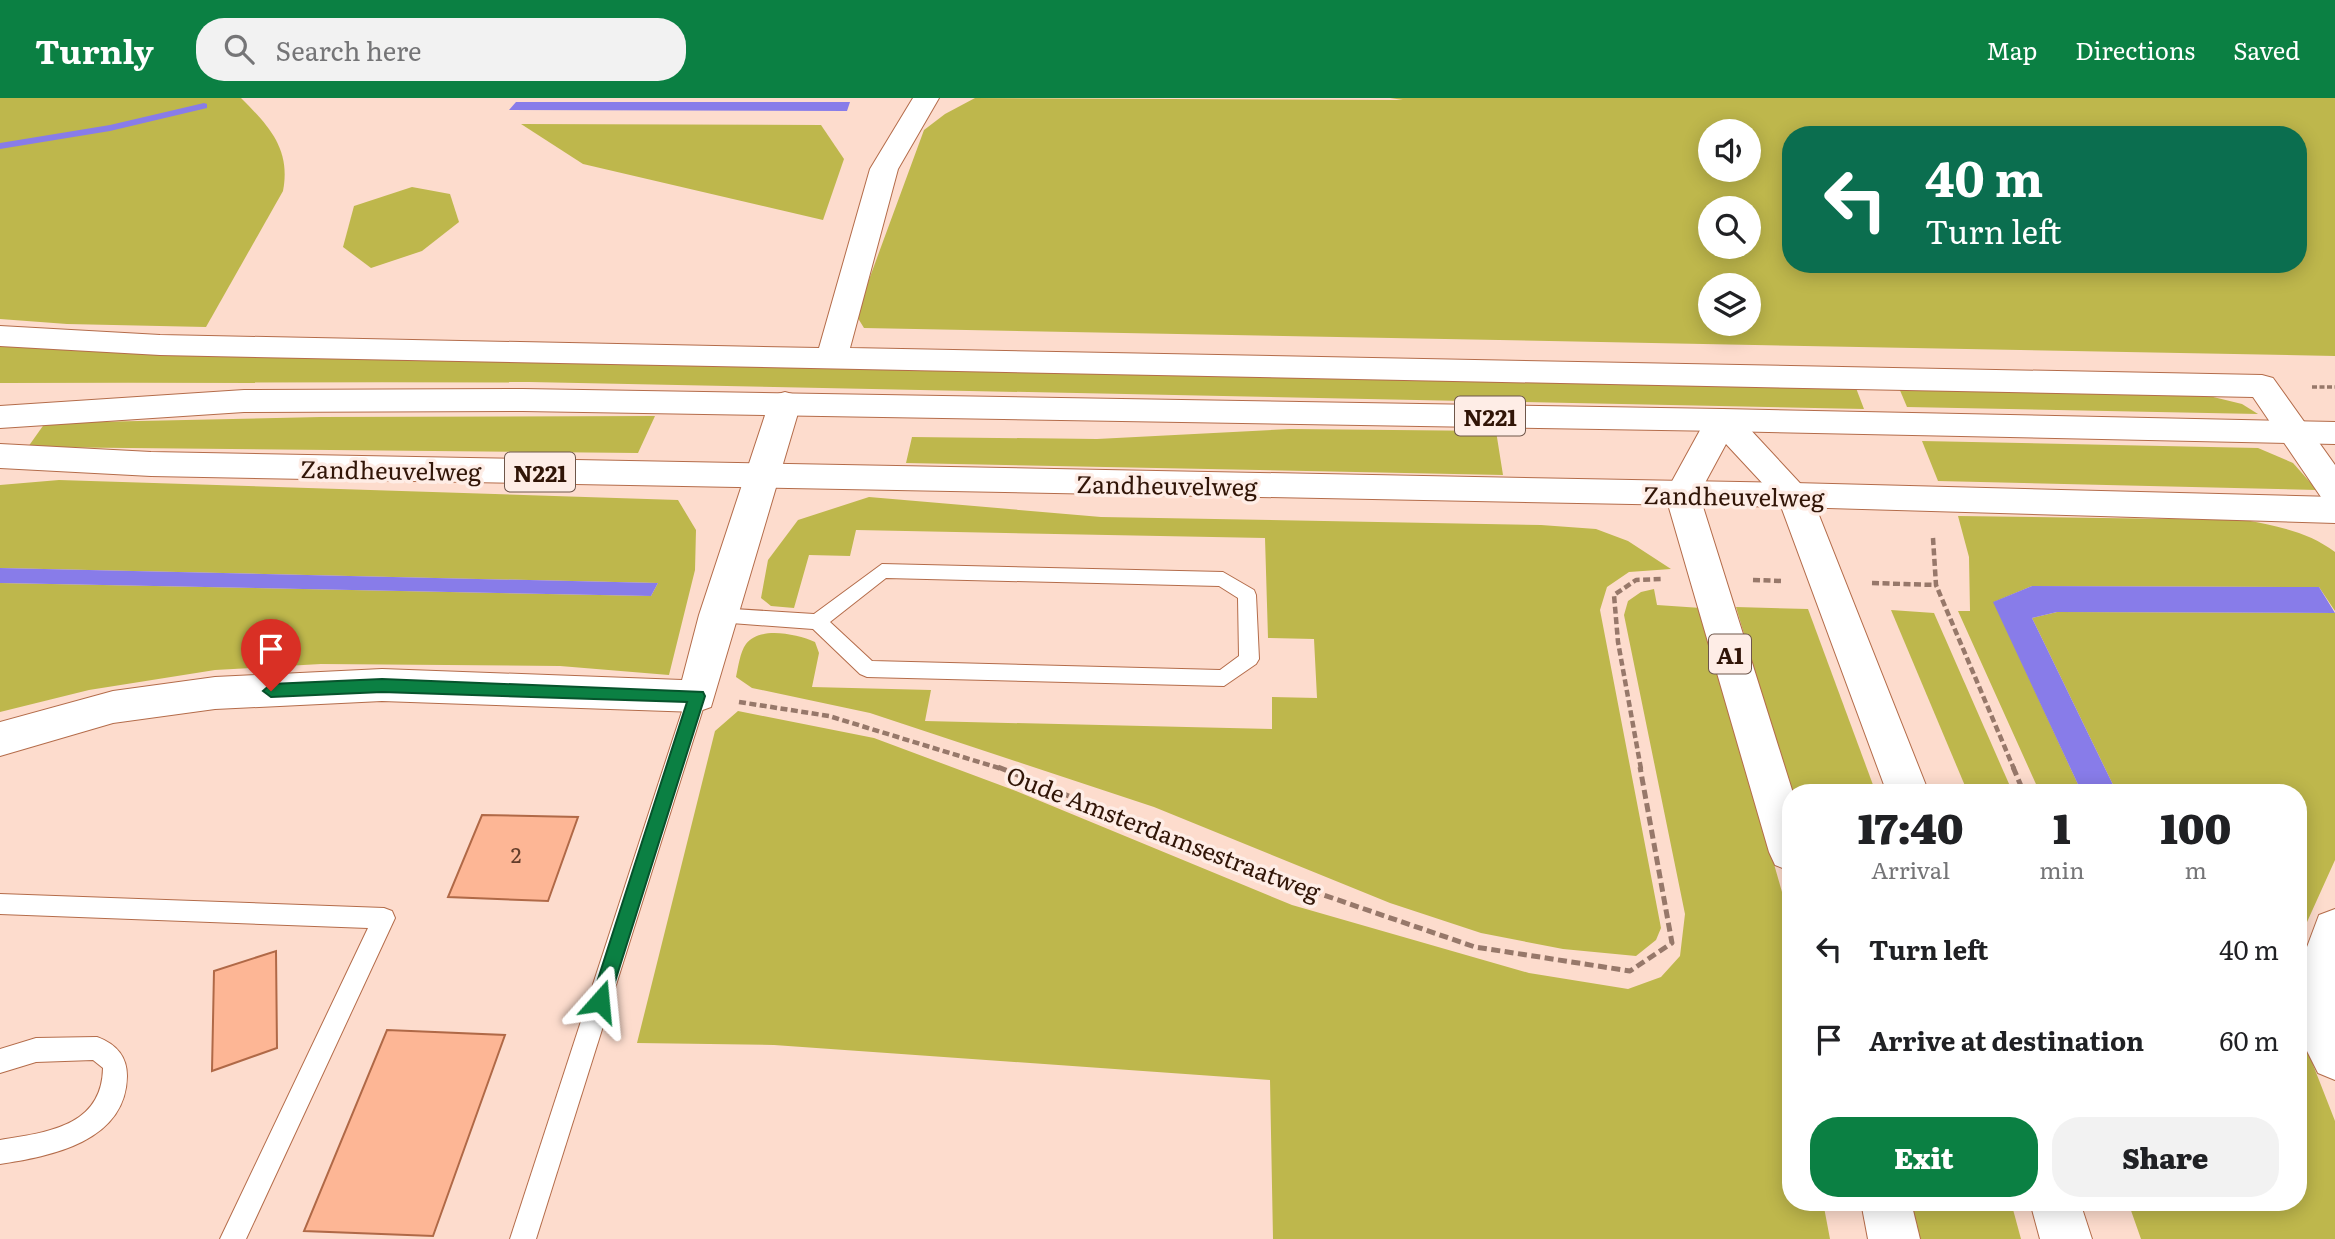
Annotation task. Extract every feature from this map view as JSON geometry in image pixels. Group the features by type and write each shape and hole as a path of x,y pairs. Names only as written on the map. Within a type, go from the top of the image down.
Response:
{"main road":[{"path":"832,356 884,169 926,98"},
{"path":"0,336 160,345 832,356 2262,386 2335,491"},
{"name":"N221","path":"0,394 244,401 785,403 2295,433"},
{"name":"N221","path":"0,417 244,401"},
{"path":"0,739 113,707 215,693 382,685 697,696 718,615 785,403"},
{"path":"1682,494 1722,420 1794,495 1905,784"},
{"path":"2295,433 2335,433"},
{"name":"Zandheuvelweg","path":"0,456 151,464 1794,495 2335,510"},
{"name":"N221","path":"0,477 151,464"},
{"name":"A1","path":"1682,494 1782,825"},
{"path":"2335,929 2321,968 2313,1015 2335,1057"},
{"path":"1888,1211 1894,1239"},
{"path":"2058,1211 2066,1239"}],"lane":[{"path":"718,615 818,622 867,669 1224,678 1249,659 1247,595 1223,579 882,571 818,622"},
{"path":"523,1239 697,696"},
{"path":"0,904 384,918 233,1239"},
{"path":"0,1061 36,1050 97,1048 115,1063 114,1094 95,1123 54,1144 0,1152"}],"path":[{"path":"1917,500 1937,547 1936,585 2020,784"},
{"name":"Oude Amsterdamsestraatweg","path":"697,696 829,716 995,766 1245,868 1475,947 1630,971"}],"shaded area":[{"path":"0,98 241,98 261,118 281,150 285,176 283,191 206,327 67,324 0,319"},
{"path":"975,98 2335,98 2335,356 864,328 856,315 924,130 945,114"},
{"path":"516,102 850,102 847,111 509,110"},
{"path":"521,124 821,125 844,159 823,220 583,164"},
{"path":"412,187 450,194 459,222 422,251 371,268 343,247 354,206"},
{"path":"0,341 1856,388 1864,409 529,382 0,383"},
{"path":"1899,388 2201,394 2242,404 2258,414 1907,407"},
{"path":"655,416 638,453 28,447 45,423 321,417"},
{"path":"1290,429 1496,431 1503,475 906,463 912,437 1097,439"},
{"path":"1922,441 2258,448 2293,463 2317,490 1938,481"},
{"path":"59,480 678,500 696,530 695,570 669,675 560,666 321,664 215,670 89,690 0,712 0,583 651,596 658,583 0,568 0,485"},
{"path":"869,497 1101,517 1541,525 1596,529 1628,541 1671,569 1629,572 1607,587 1600,610 1661,928 1656,940 1636,956 1563,949 1481,933 1390,903 1154,807 870,713 752,688 736,677 744,647 752,638 779,633 815,642 819,653 812,687 931,690 925,721 1272,729 1272,697 1317,698 1314,639 1268,638 1265,538 856,530 850,556 809,555 794,608 771,606 761,598 768,560 798,520"},
{"path":"1958,516 2245,520 2304,535 2335,552 2335,611 2319,587 2032,586 1994,602 2078,784 2036,784 1958,611 1970,611 1969,557"},
{"path":"0,568 658,583 651,596 0,583"},
{"path":"2032,586 2319,587 2335,613 2057,612 2032,618 2113,784 2078,784 1993,602"},
{"path":"1654,589 1657,605 1701,608 1782,892 1782,1211 1825,1211 1830,1239 1273,1239 1270,1080 774,1045 637,1043 715,731 738,711 874,738 1016,791 1292,905 1529,973 1628,989 1661,977 1680,956 1685,914 1624,615 1628,601 1641,592"},
{"path":"1736,607 1808,609 1873,784 1788,784"},
{"path":"1891,610 1934,613 2009,784 1964,784"},
{"path":"2057,612 2335,613 2335,860 2307,922 2307,784 2113,784 2032,618"},
{"path":"2307,1051 2335,1121 2335,1239 2141,1239 2131,1211 2307,1211"},
{"path":"1904,1211 2013,1211 2021,1239 1910,1239"}],"building":[{"path":"482,815 578,817 548,901 448,897"},
{"path":"276,951 277,1048 212,1071 214,971"},
{"path":"387,1030 505,1035 433,1236 304,1231"}],"waterway":[{"path":"0,146 110,128 204,106"}],"route":[{"path":"271,691 382,685 559,689 697,696 678,763 600,1001"}]}
